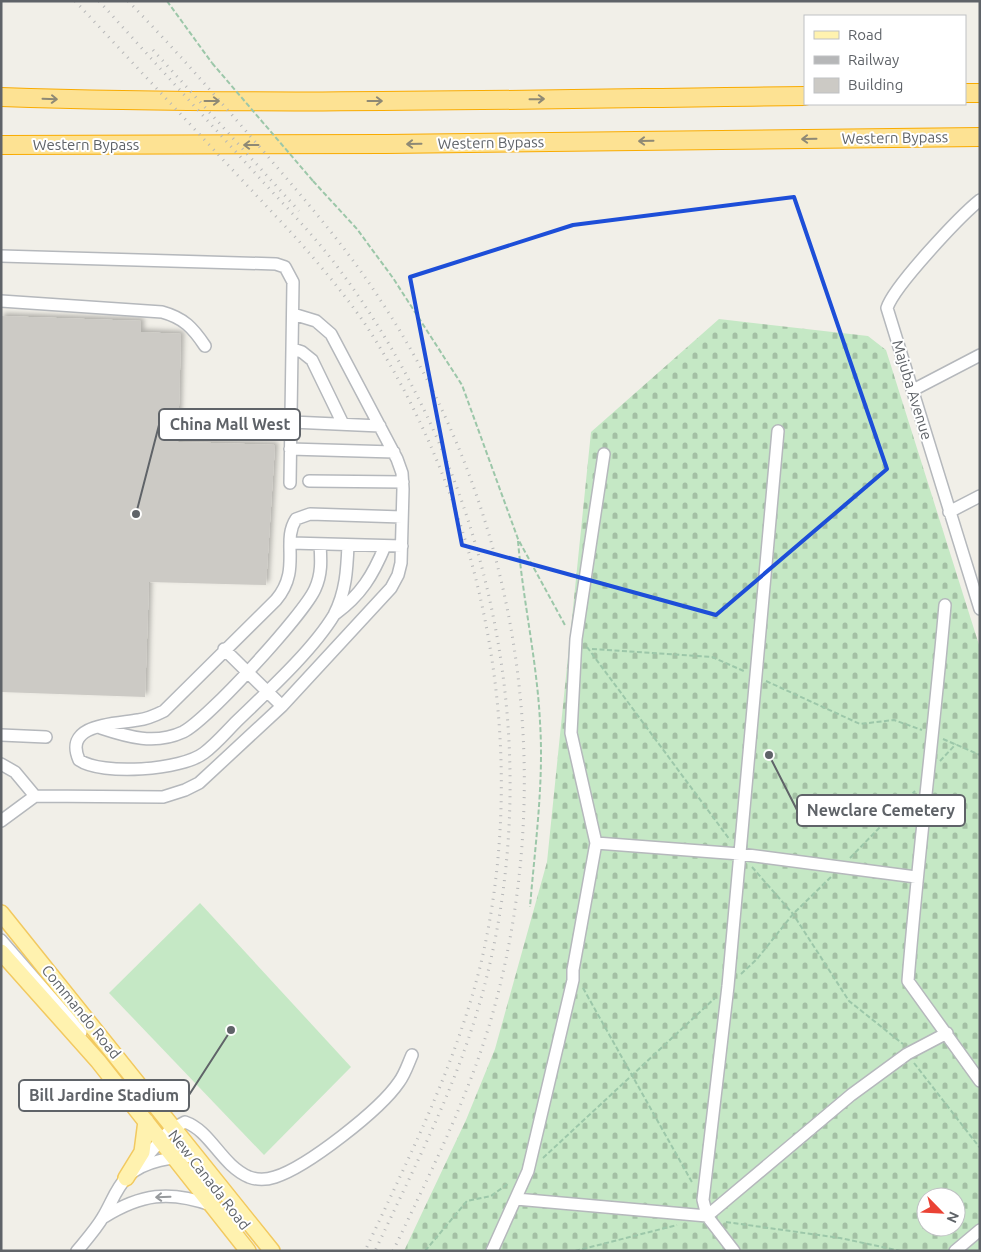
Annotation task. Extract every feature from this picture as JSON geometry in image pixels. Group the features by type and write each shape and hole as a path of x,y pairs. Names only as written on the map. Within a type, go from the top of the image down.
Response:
{"highway":[{"path":"966,93 980,93"},
{"path":"1,97 128,101 388,101 804,96"},
{"name":"Western Bypass","path":"1,145 376,144 980,137"}],"main road":[{"name":"Commando Road","path":"1,914 166,1134 272,1251"},
{"name":"Commando Road","path":"1,952 68,1026 146,1121 166,1134 185,1156 211,1204 248,1251"},
{"path":"130,1175 142,1152 146,1121"}],"street":[{"name":"Majuba Avenue","path":"980,200 892,295 886,308 980,610"},
{"path":"1,256 276,264 285,267 291,274 293,314 290,483"},
{"path":"1,301 162,312 177,316 190,324 205,346"},
{"path":"1,821 34,796 143,798 163,797 185,790 214,771 282,706 391,588 398,576 402,546 403,482 402,473 394,452 331,334 316,321 293,314"},
{"path":"293,349 307,355 312,360 343,424"},
{"path":"913,390 980,355"},
{"path":"292,422 380,426"},
{"path":"734,1251 709,1218 703,1200 728,986 778,431"},
{"path":"290,449 394,452"},
{"path":"492,1251 528,1171 574,980 573,970 596,843 571,733 576,639 604,454"},
{"path":"309,480 403,482"},
{"path":"949,512 980,496"},
{"path":"348,545 347,574 343,594 334,615 268,692 204,754 177,764 140,768 113,768 85,764 79,760 76,754 77,744 81,736 88,730 97,726 140,720 164,711 283,592 290,575 293,524 302,516 402,517"},
{"path":"291,543 402,546"},
{"path":"97,726 147,740 169,737 183,732 194,725 247,672 307,604 319,577 322,561 320,544"},
{"path":"334,615 349,604 365,587 375,572 385,546"},
{"path":"945,605 934,735 916,878 908,981 980,1081"},
{"path":"224,649 282,706"},
{"path":"2,734 46,738"},
{"path":"1,764 15,772 34,796"},
{"path":"596,843 740,854 916,878"},
{"name":"New Canada Road","path":"1,923 166,1134"},
{"name":"New Canada Road","path":"1,940 63,1009 166,1134"},
{"path":"516,1199 709,1218 786,1147 907,1054 947,1033"},
{"path":"77,1251 104,1217 109,1203 130,1175 166,1134 181,1123 189,1123 201,1132 231,1167 255,1179 274,1178 288,1172 322,1150 378,1105 400,1081 412,1055"},
{"path":"130,1175 185,1156"},
{"name":"New Canada Road","path":"185,1156 255,1251"},
{"name":"New Canada Road","path":"185,1156 264,1251"},
{"path":"104,1217 125,1204 144,1198 180,1196 211,1204"},
{"path":"954,1251 980,1230"}],"path":[{"path":"166,1 212,63 313,181 357,229 393,278 462,385 518,539 568,631 590,649 740,854 794,914 849,1002 906,1047 907,1054 980,1148"},
{"path":"518,539 534,657 540,724 540,775 530,907"},
{"path":"590,649 712,657 860,724 894,720 980,755"},
{"path":"930,772 956,744"},
{"path":"425,1251 467,1201 491,1196 528,1171 632,1077 757,959 794,914 915,790"},
{"path":"573,970 703,1200"},
{"path":"709,1218 840,1238 901,1251"},
{"path":"575,1251 684,1224"}],"highlighted area":[{"path":"794,197 887,469 716,615 462,545 410,277 573,225"}],"green space":[{"path":"719,319 868,336 886,350 980,648 980,1251 404,1251 466,1120 495,1049 547,862 591,432"},
{"path":"200,903 351,1067 264,1155 109,993"}],"building":[{"path":"1,316 141,321 141,332 181,334 178,442 275,445 266,585 149,582 145,697 1,692"}],"railway":[{"path":"75,1 298,240 335,284 369,330 410,401 443,477 469,555 488,636 499,718 501,800 495,882 481,963 471,1001 445,1074 365,1251"},
{"path":"99,1 317,241 339,269 393,352 438,441 472,534 496,631 508,730 509,829 497,928 473,1025 463,1054 428,1139 375,1251"},
{"path":"128,1 198,76 295,188 368,281 428,381 465,464 494,551 513,641 523,732 523,823 514,915 495,1005 475,1068 450,1130 393,1251"},
{"path":"153,50 299,211"}],"place":[{"name":"China Mall West","path":"136,514"},
{"name":"Newclare Cemetery","path":"769,755"},
{"name":"Bill Jardine Stadium","path":"231,1030"}]}
